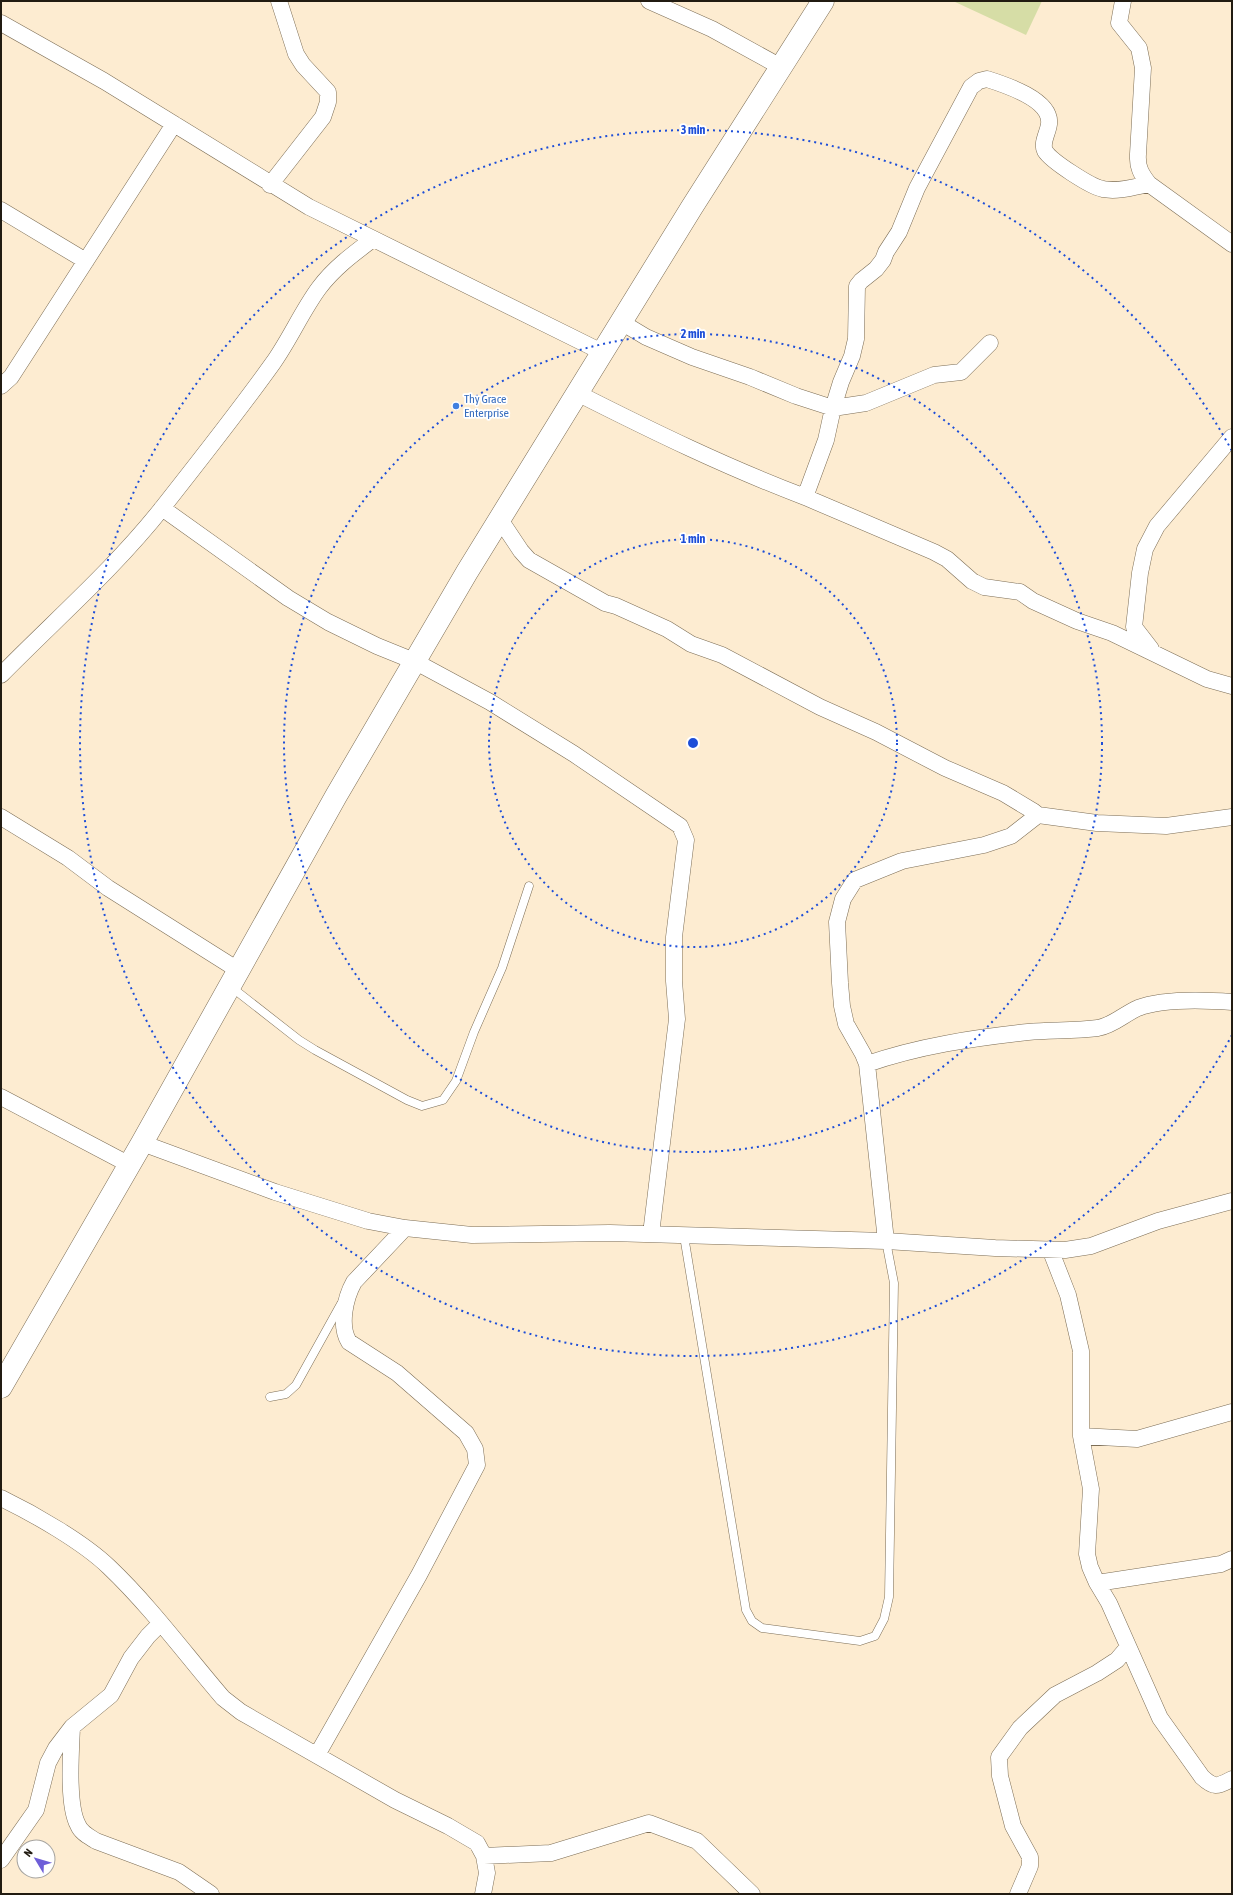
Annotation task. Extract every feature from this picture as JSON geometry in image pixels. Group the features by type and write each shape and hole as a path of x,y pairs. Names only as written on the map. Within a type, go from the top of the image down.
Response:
{"street":[{"path":"270,185 323,117 328,102 328,92 303,65 296,54 279,1"},
{"path":"649,1 712,29 781,67"},
{"path":"2,1385 130,1165 234,977 414,661 499,518 823,1"},
{"path":"1123,1 1119,24 1139,48 1144,68 1140,106 1137,164 1140,172 1148,184 1232,244"},
{"path":"1,23 104,81 270,185 309,207 602,352"},
{"path":"805,497 826,440 833,408 841,382 852,356 856,339 857,286 876,269 883,260 898,232 917,188 971,87 980,81 987,79 1038,101 1047,112 1049,119 1044,146 1046,152 1054,160 1091,184 1103,189 1113,190 1148,184"},
{"path":"1,386 11,377 174,124"},
{"path":"1,210 86,261"},
{"path":"1,675 87,592 162,508 278,355 318,289 331,273 373,240"},
{"path":"621,322 646,336 692,357 750,377 796,396 833,408 866,403 934,375 961,372 990,343"},
{"path":"577,393 680,445 747,475 805,497 934,552 947,559 972,581 984,587 1020,592 1032,601 1077,621 1112,632 1206,679 1232,686"},
{"path":"1155,653 1134,627 1140,573 1145,549 1157,526 1229,447"},
{"path":"162,508 288,598 328,622 377,646 414,661 490,702 574,754 680,826 684,832 686,849 674,937 674,981 677,1019 651,1234"},
{"path":"499,518 521,552 529,560 605,603 616,606 667,630 691,644 722,655 820,707 876,732 946,768 1003,793 1038,815 1097,824 1166,826 1232,817"},
{"path":"886,1241 867,1064 846,1024 842,1006 837,922 843,899 855,880 902,861 984,845 1011,836 1038,815"},
{"path":"1,817 68,858 234,977"},
{"path":"867,1064 899,1053 931,1045 1028,1032 1106,1026 1139,1008 1166,1002 1232,1002"},
{"path":"1,1097 130,1165"},
{"path":"142,1143 282,1194 368,1221 405,1228 472,1235 651,1234 886,1241 995,1248 1065,1250 1091,1246 1158,1221 1232,1201"},
{"path":"317,1755 419,1575 478,1465 475,1449 466,1433 397,1373 349,1342 343,1328 349,1291 354,1282 405,1228"},
{"path":"1050,1249 1068,1295 1081,1351 1081,1436 1091,1489 1087,1554 1090,1567 1097,1583 1109,1603 1160,1718 1202,1777 1211,1785 1218,1786 1232,1779"},
{"path":"1081,1436 1137,1439 1232,1412"},
{"path":"1,1498 79,1544 108,1566 223,1698 240,1712 395,1800 448,1826 476,1843 484,1856 487,1873 483,1894"},
{"path":"1097,1583 1221,1564 1232,1559"},
{"path":"1,1860 31,1818 39,1803 41,1784 48,1763 56,1748 72,1727 111,1695 131,1658 148,1636 160,1624"},
{"path":"1018,1894 1030,1866 1030,1857 1013,1826 1000,1776 999,1757 1020,1728 1055,1695 1098,1673 1117,1660 1128,1647"},
{"path":"72,1727 72,1800 78,1825 85,1834 96,1841 179,1872 210,1894"},
{"path":"484,1856 551,1853 649,1823 697,1841 752,1894"}],"lane":[{"path":"234,977 305,1044 407,1100 422,1106 443,1100 456,1081 474,1032 502,968 529,886"},
{"path":"684,1236 746,1610 752,1621 762,1628 860,1641 876,1636 884,1619 889,1597 894,1290 886,1241"},
{"path":"270,1397 286,1394 296,1385 349,1291"}],"green space":[{"path":"953,1 1042,1 1026,35"}],"place":[{"name":"Thy Grace Enterprise","path":"456,406"}]}
